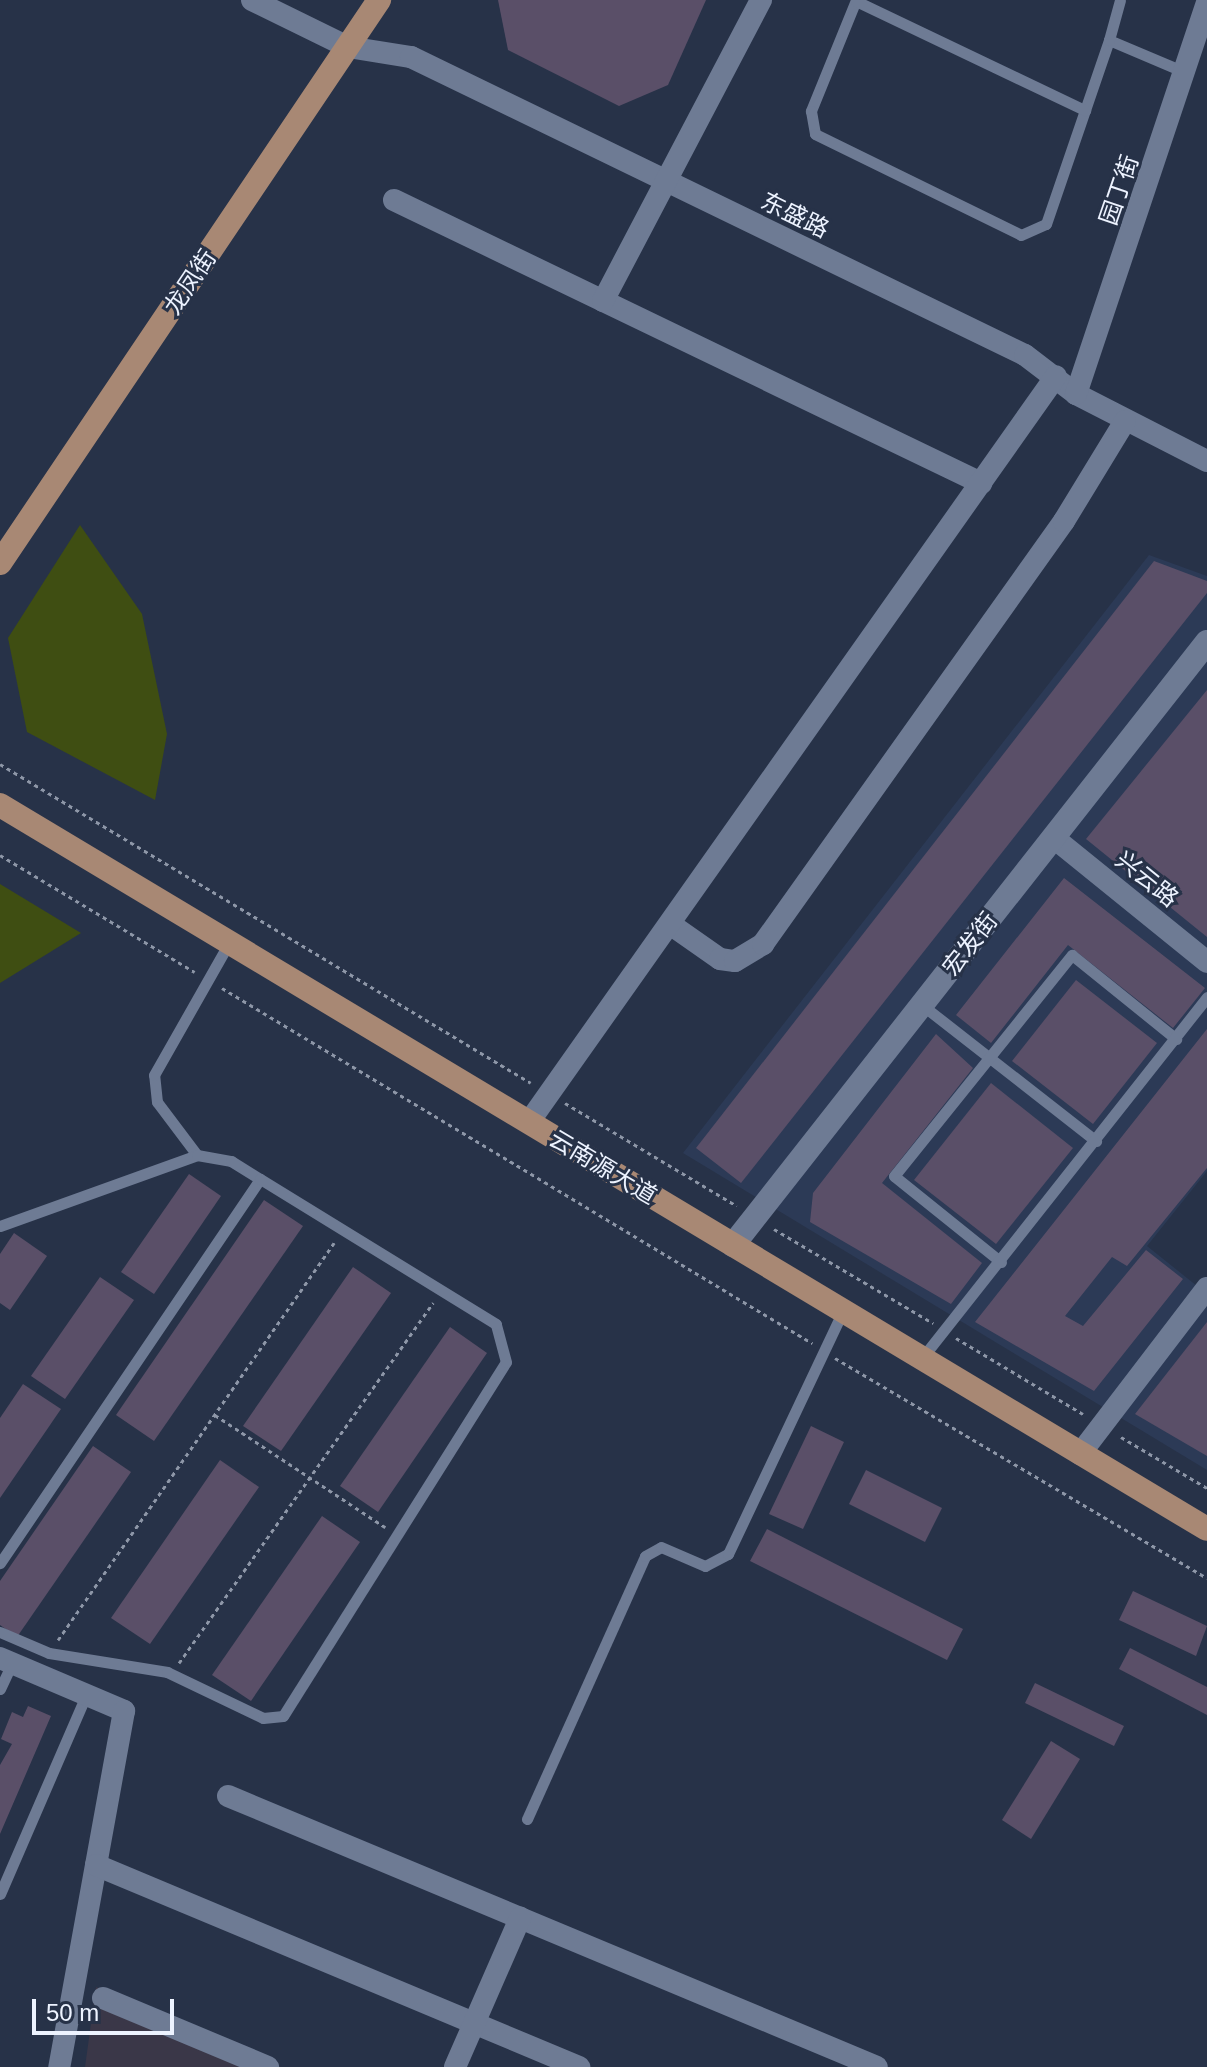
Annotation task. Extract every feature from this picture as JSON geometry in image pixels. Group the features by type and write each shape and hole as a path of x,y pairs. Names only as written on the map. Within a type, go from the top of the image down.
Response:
{"main road":[{"name":"龙凤街","path":"0,563 379,0"},
{"name":"云南源大道","path":"0,805 1080,1454 1204,1521"}],"street":[{"path":"603,301 761,0"},
{"name":"东盛路","path":"261,2 348,47 411,57 667,181 1056,376 1076,394 1207,461"},
{"name":"园丁街","path":"1076,394 1187,73 1207,2"},
{"path":"394,200 981,483"},
{"path":"529,1122 1056,376"},
{"path":"670,924 720,959 735,961 763,944 1064,521 1125,421"},
{"name":"宏发街","path":"733,1245 1207,642"},
{"name":"兴云路","path":"1054,838 1207,962"},
{"path":"1080,1454 1207,1288"},
{"path":"6,1660 124,1711 59,2067"},
{"path":"228,1796 877,2067"},
{"path":"96,1865 579,2067"},
{"path":"455,2067 520,1918"},
{"path":"103,1998 268,2067"}],"lane":[{"path":"1085,110 856,1 811,111 815,134 1006,232 1031,235 1046,224 1109,40 1120,0"},
{"path":"1109,40 1187,73"},
{"path":"197,1155 157,1102 154,1075 229,943"},
{"path":"1001,1262 894,1176 1072,955 1176,1039"},
{"path":"922,1359 1207,997"},
{"path":"922,1005 1096,1141"},
{"path":"0,1226 197,1155 231,1161 496,1324 506,1362 283,1716 263,1718 172,1674 49,1653 0,1632"},
{"path":"0,1563 260,1179"},
{"path":"527,1819 645,1556 661,1547 705,1566 728,1554 843,1311"},
{"path":"0,1689 6,1660"},
{"path":"0,1894 86,1695"}],"path":[{"path":"0,764 1207,1488"},
{"path":"0,855 1207,1578"},
{"path":"49,1653 343,1230"},
{"path":"172,1674 442,1290"},
{"path":"215,1415 398,1536"}],"shaded area":[{"path":"1149,555 1207,576 1207,1171 1147,1246 1207,1294 1207,1470 683,1153"},
{"path":"96,1987 279,2067 85,2067"}],"green space":[{"path":"80,525 142,614 167,734 155,800 27,732 8,638"},
{"path":"0,884 81,933 0,983"}],"building":[{"path":"498,0 706,0 668,85 619,106 508,50"},
{"path":"1154,561 1207,581 1207,593 741,1183 696,1148"},
{"path":"1207,690 1207,937 1086,839"},
{"path":"1064,878 1205,988 1173,1028 1068,945 991,1043 956,1015"},
{"path":"1076,980 1157,1043 1093,1124 1012,1061"},
{"path":"1207,1029 1207,1168 1127,1266 1112,1257 1065,1316 1083,1326 1146,1250 1183,1279 1094,1391 975,1322"},
{"path":"936,1034 973,1068 882,1183 982,1263 951,1304 810,1222 813,1193"},
{"path":"991,1083 1073,1148 996,1244 914,1180"},
{"path":"189,1174 221,1196 154,1294 121,1272"},
{"path":"264,1200 303,1226 154,1441 116,1415"},
{"path":"14,1233 47,1256 10,1310 0,1303 0,1254"},
{"path":"353,1267 391,1293 281,1451 243,1426"},
{"path":"100,1277 134,1300 65,1399 31,1376"},
{"path":"1207,1322 1207,1456 1135,1414"},
{"path":"450,1327 487,1353 378,1512 340,1486"},
{"path":"23,1384 61,1409 0,1498 0,1418"},
{"path":"811,1426 844,1442 803,1529 769,1514"},
{"path":"93,1446 131,1472 17,1637 0,1625 0,1581"},
{"path":"220,1460 259,1487 150,1644 111,1618"},
{"path":"866,1470 942,1508 925,1542 849,1504"},
{"path":"322,1516 360,1542 251,1701 212,1675"},
{"path":"767,1529 963,1629 947,1660 750,1561"},
{"path":"1133,1591 1207,1626 1196,1656 1119,1620"},
{"path":"1130,1648 1207,1687 1207,1715 1119,1669"},
{"path":"1035,1683 1124,1726 1114,1746 1025,1703"},
{"path":"28,1706 51,1716 0,1834 0,1765 12,1744 1,1739 12,1712 23,1717"},
{"path":"1051,1741 1080,1759 1031,1839 1002,1820"}]}
